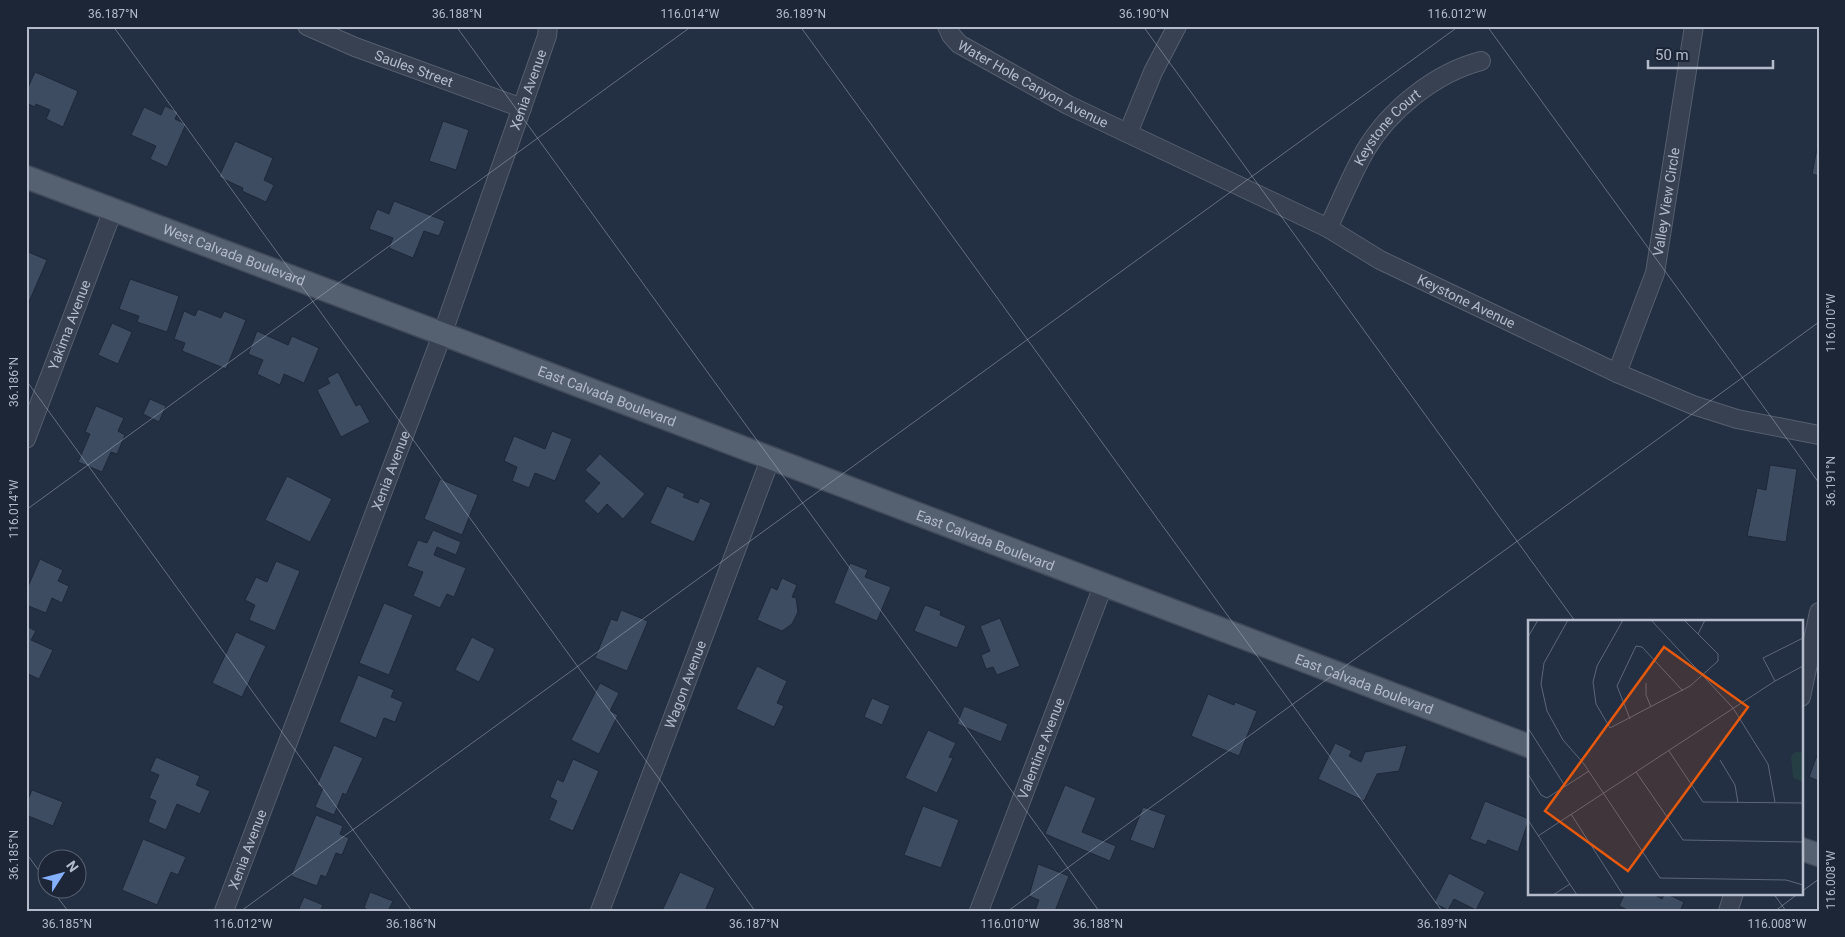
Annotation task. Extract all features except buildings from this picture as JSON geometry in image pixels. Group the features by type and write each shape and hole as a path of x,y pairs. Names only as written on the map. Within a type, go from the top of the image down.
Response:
{"main road":[{"name":"West Calvada Boulevard","path":"26,177 442,335"},
{"name":"East Calvada Boulevard","path":"442,335 771,457 1028,555 1103,586 1528,746"},
{"path":"1802,849 1819,855"}],"street":[{"name":"Saules Street","path":"307,26 355,47 522,108"},
{"name":"Xenia Avenue","path":"224,911 442,335 522,108 548,26"},
{"name":"Water Hole Canyon Avenue","path":"947,26 951,35 959,44 1068,105 1128,133"},
{"path":"1128,133 1153,72 1177,26"},
{"name":"Valley View Circle","path":"1617,373 1655,273 1694,26"},
{"name":"Keystone Court","path":"1328,228 1365,151 1385,124 1410,100 1445,75 1460,67 1481,61"},
{"name":"Keystone Avenue","path":"1128,133 1328,228 1380,260 1617,373 1702,408 1737,419 1819,435"},
{"name":"Yakima Avenue","path":"26,439 113,210"},
{"name":"Wagon Avenue","path":"600,911 771,457"},
{"name":"Valentine Avenue","path":"979,911 1103,586"},
{"path":"1802,691 1819,612"},
{"path":"1728,911 1734,894"}]}
